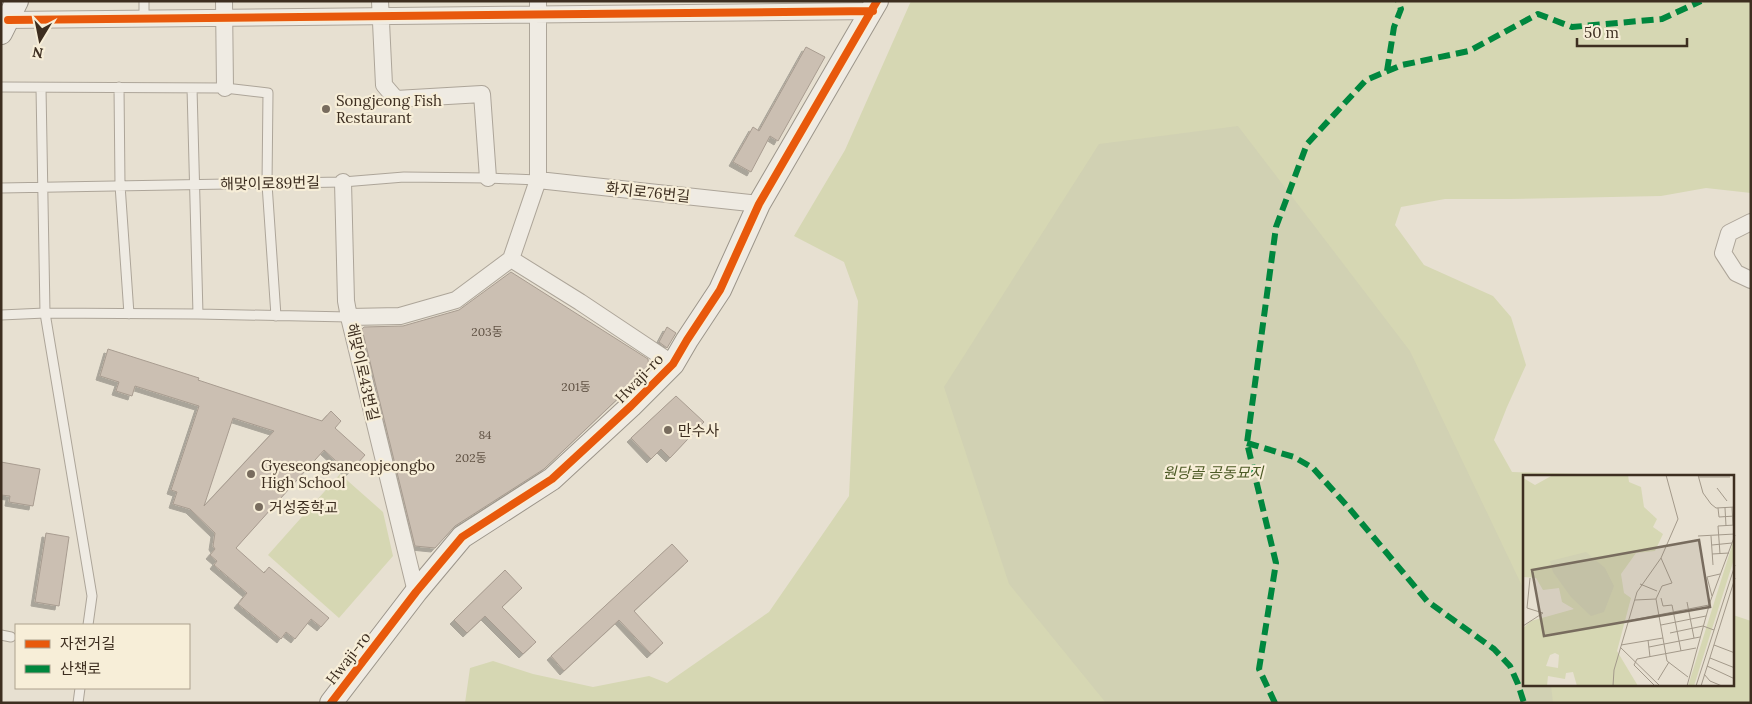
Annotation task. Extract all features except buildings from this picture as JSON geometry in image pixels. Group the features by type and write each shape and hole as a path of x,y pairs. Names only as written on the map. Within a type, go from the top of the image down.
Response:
{"street":[{"path":"9,18 144,19 225,9 875,6"},
{"name":"Hwaji-ro","path":"331,703 416,592 462,537 552,479 631,406 673,364 686,340 720,290 758,204 875,6"},
{"path":"538,8 538,180 512,259 673,364"},
{"path":"225,9 225,88"},
{"path":"380,9 384,84 396,99 482,94 488,178"},
{"name":"화지로76번길","path":"538,180 758,204"},
{"path":"342,182 346,301 349,317"},
{"path":"1751,222 1729,233 1723,253 1736,273 1751,280"},
{"name":"해맞이로43번길","path":"416,592 349,317 400,316 456,300 512,259"}],"lane":[{"path":"144,1 144,19"},
{"path":"1,87 225,88 268,93 267,184 276,316"},
{"path":"119,87 120,185 129,314"},
{"path":"41,88 45,313 92,596 88,624"},
{"path":"192,88 198,314"},
{"name":"해맞이로89번길","path":"1,188 342,182 404,177 538,180"},
{"path":"1,314 198,314 349,317"},
{"path":"78,703 80,689"}],"green space":[{"path":"911,1 1751,1 1751,193 1706,188 1661,196 1445,199 1401,207 1395,225 1424,265 1493,296 1511,317 1526,365 1494,440 1512,472 1617,475 1523,475 1523,686 1734,686 1734,615 1751,621 1751,703 465,703 470,668 493,661 533,674 593,687 649,676 667,683 769,612 849,496 858,301 844,262 794,236 845,150"},
{"name":"원당골 공동묘지","path":"1238,126 1410,351 1523,588 1523,686 1551,686 1553,703 1106,703 1009,584 944,387 1099,144"},
{"path":"340,474 383,512 393,556 339,618 268,555"}],"marked path":[{"path":"1387,71 1394,27 1401,9 1398,1"},
{"path":"1275,703 1259,669 1276,563 1247,443 1276,227 1307,144 1366,80 1402,65 1469,51 1538,14 1572,27 1662,19 1701,1"},
{"path":"1247,443 1294,457 1313,468 1427,601 1494,649 1510,666 1524,703"}],"cycle path":[{"path":"331,703 416,592 462,537 552,479 631,406 673,364 720,290 759,204 877,1"},
{"path":"8,20 873,11"}],"place":[{"name":"Songjeong Fish Restaurant","path":"326,109"},
{"name":"만수사","path":"668,430"},
{"name":"Gyeseongsaneopjeongbo High School","path":"251,474"},
{"name":"거성중학교","path":"259,507"}]}
